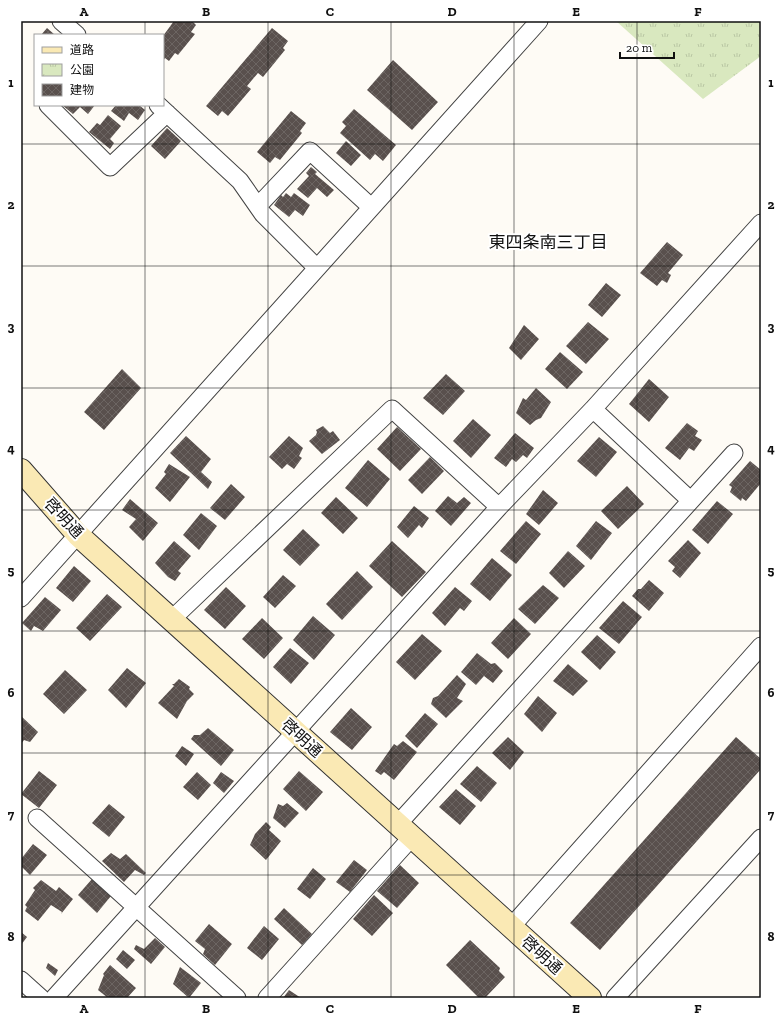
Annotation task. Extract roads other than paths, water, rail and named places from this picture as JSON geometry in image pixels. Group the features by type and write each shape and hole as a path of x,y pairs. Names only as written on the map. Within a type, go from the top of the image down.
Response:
{"street":[{"path":"62,21 77,34"},
{"path":"21,598 539,21"},
{"path":"49,106 110,167 163,109 240,181 263,214 317,268"},
{"path":"258,206 310,151 371,208"},
{"path":"54,998 135,906 499,507 593,409 761,223"},
{"path":"171,620 392,409 499,507"},
{"path":"593,409 690,500"},
{"path":"266,998 404,831 690,500 734,453"},
{"name":"啓明通","path":"21,470 78,535 590,998"},
{"path":"511,927 761,646"},
{"path":"37,818 237,998"},
{"path":"615,998 761,838"},
{"path":"21,980 40,998"}],"district":[{"name":"東四条南三丁目","path":"548,242"}]}
